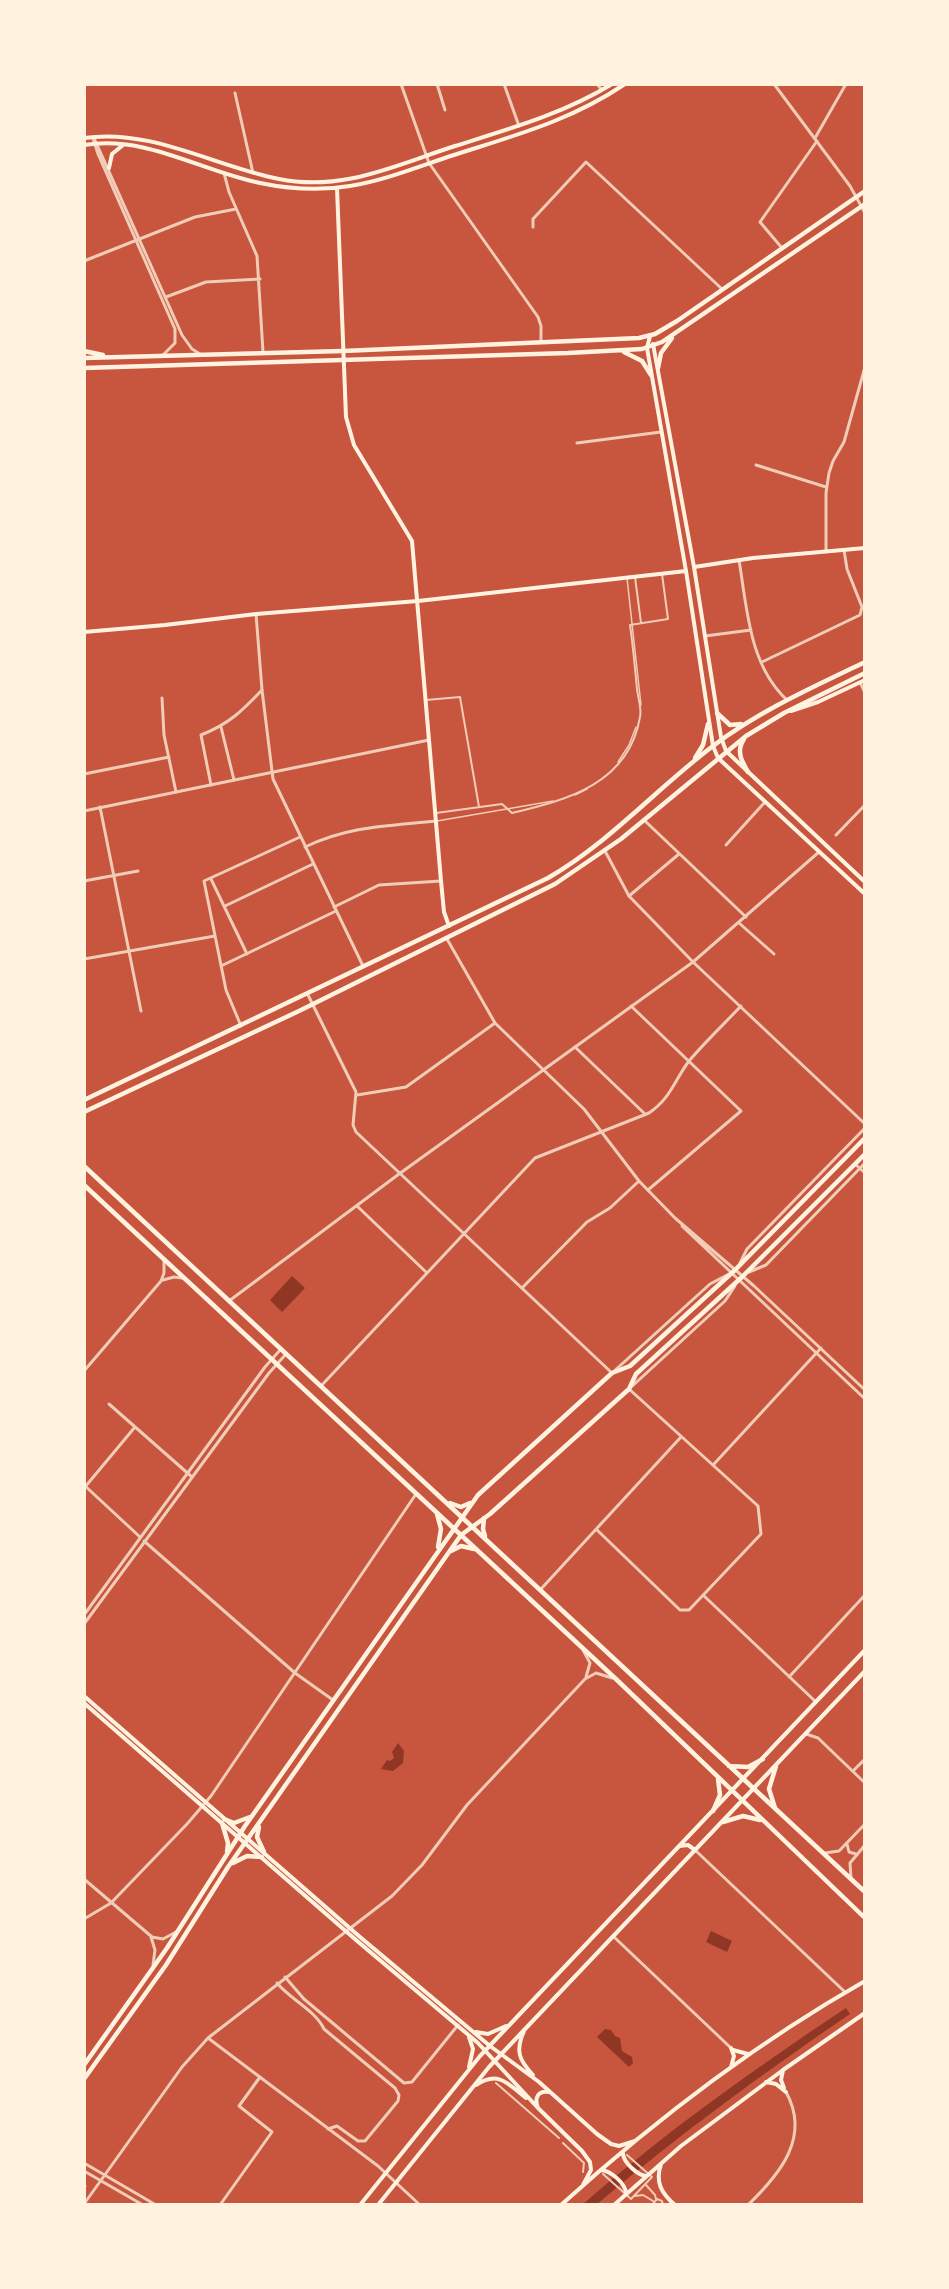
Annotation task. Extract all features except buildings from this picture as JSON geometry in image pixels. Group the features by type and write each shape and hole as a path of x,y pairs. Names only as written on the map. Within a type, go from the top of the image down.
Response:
{"main road":[{"path":"84,138 120,136 160,144 253,173 300,182 330,183 379,173 519,126 561,111 612,84"},
{"path":"84,145 124,144 159,150 224,173 280,187 338,188 379,180 553,123 575,114 625,84"},
{"path":"109,168 112,154 124,144"},
{"path":"159,150 160,144"},
{"path":"338,188 345,417 354,445 411,538 444,912 449,927"},
{"path":"84,358 626,340 650,336 723,290 865,191"},
{"path":"84,369 618,351 647,348 683,328 863,206"},
{"path":"658,368 663,349 683,328"},
{"path":"650,336 654,346 694,567 717,713 726,751 865,882"},
{"path":"650,336 647,348 651,375 686,571 713,746 718,758 865,894"},
{"path":"84,351 112,357"},
{"path":"618,351 639,358 651,375"},
{"path":"694,567 739,560 865,548"},
{"path":"84,632 256,614 418,601 686,571"},
{"path":"84,1100 548,878 572,864 611,835 722,739 787,700 865,662"},
{"path":"84,1112 313,1004 541,892 605,851 746,736 784,713 865,673"},
{"path":"784,713 808,706 864,681"},
{"path":"717,713 730,725 735,726 749,721"},
{"path":"692,763 703,745 708,724"},
{"path":"746,736 740,753 748,772"},
{"path":"84,2065 152,1970 254,1814 333,1700 453,1528 486,1486 612,1373 630,1366 733,1272 865,1138"},
{"path":"84,2079 173,1955 228,1867 461,1535 484,1518 629,1389 636,1374 741,1278 865,1154"},
{"path":"84,1166 865,1892"},
{"path":"84,1185 617,1680 865,1918"},
{"path":"446,1502 462,1507 473,1502"},
{"path":"436,1512 441,1529 438,1550"},
{"path":"484,1518 483,1529 488,1540"},
{"path":"447,1554 461,1546 475,1549"},
{"path":"360,2205 485,2051 865,1650"},
{"path":"378,2205 470,2089 501,2054 865,1671"},
{"path":"84,1696 204,1805"},
{"path":"84,1703 263,1854 485,2051 586,2156 590,2162 590,2173 583,2185"},
{"path":"726,1765 742,1768 763,1759"},
{"path":"776,1766 769,1790 776,1810"},
{"path":"713,1811 720,1795 715,1774"},
{"path":"223,1821 243,1821 254,1814"},
{"path":"723,1822 743,1816 764,1822"},
{"path":"262,1819 257,1834 263,1854"},
{"path":"223,1821 228,1843 226,1856"},
{"path":"679,1846 688,1845 695,1850"},
{"path":"228,1867 242,1857 263,1854"},
{"path":"349,1931 490,2046 539,2082 605,2140 619,2146 635,2141"},
{"path":"561,2205 583,2185 624,2155 635,2141 749,2054 817,2008 865,1981"},
{"path":"614,2205 661,2163 765,2082 865,2013"},
{"path":"473,2031 488,2034 510,2024"},
{"path":"525,2028 519,2043 519,2057 539,2082"},
{"path":"465,2032 473,2049 467,2071"},
{"path":"731,2048 739,2053 749,2054"},
{"path":"730,2068 734,2056 731,2048"},
{"path":"783,2070 782,2079 786,2092"},
{"path":"470,2089 485,2080 496,2078 505,2081 538,2108"},
{"path":"765,2082 776,2084 786,2092"},
{"path":"538,2108 536,2101 538,2095 544,2091 551,2092"},
{"path":"624,2155 639,2175 647,2175"},
{"path":"661,2163 657,2177 660,2187 675,2205"},
{"path":"602,2172 609,2171 625,2186 625,2194"}],"street":[{"path":"401,84 429,163 538,317 541,326 541,343"},
{"path":"436,84 445,110"},
{"path":"504,84 519,126"},
{"path":"597,84 602,90"},
{"path":"774,84 863,206 865,213"},
{"path":"783,249 760,222 816,140 846,84"},
{"path":"235,93 253,173"},
{"path":"93,136 184,339 192,349 200,354"},
{"path":"96,143 109,168 175,329 175,343 163,356"},
{"path":"533,227 533,219 586,162 723,290"},
{"path":"224,173 236,209 254,246 260,279 263,352"},
{"path":"84,261 195,217 236,209"},
{"path":"165,297 206,282 260,279"},
{"path":"826,551 826,487 831,467 844,442 865,367"},
{"path":"577,443 662,432"},
{"path":"756,465 826,487"},
{"path":"762,662 860,615 862,607 847,569 844,550"},
{"path":"739,560 755,648 773,686 787,700"},
{"path":"436,813 502,804 512,813 553,804 585,790 607,776 632,743 640,712 630,625 668,619 662,574"},
{"path":"635,577 641,623"},
{"path":"256,614 262,690 275,785 363,968"},
{"path":"705,636 751,630"},
{"path":"864,681 865,693"},
{"path":"211,785 201,735 221,727 240,713 262,690"},
{"path":"426,700 460,697 478,807"},
{"path":"162,698 164,735 176,792"},
{"path":"221,727 234,780"},
{"path":"84,811 429,740"},
{"path":"84,774 169,757"},
{"path":"726,845 765,802"},
{"path":"836,835 865,806"},
{"path":"100,807 141,1011"},
{"path":"644,820 746,917"},
{"path":"305,847 330,836 355,829 436,821"},
{"path":"241,1026 226,990 204,881 300,837"},
{"path":"605,851 629,896 693,962 865,1124"},
{"path":"228,1301 399,1174 693,962 819,852"},
{"path":"629,896 679,854"},
{"path":"225,906 313,864"},
{"path":"84,881 138,871"},
{"path":"856,874 865,874"},
{"path":"211,879 247,954"},
{"path":"334,907 379,885 441,881"},
{"path":"221,966 336,911"},
{"path":"739,923 774,954"},
{"path":"84,959 215,936"},
{"path":"447,938 495,1023 584,1109 639,1181 733,1272 865,1389"},
{"path":"308,994 357,1095 354,1128 399,1174 612,1373"},
{"path":"631,1006 741,1111 648,1190"},
{"path":"321,1386 535,1158 646,1114 669,1096 689,1062 741,1006"},
{"path":"357,1095 406,1087 495,1023"},
{"path":"575,1047 646,1114"},
{"path":"739,1266 747,1249 865,1128"},
{"path":"741,1278 766,1264 865,1163"},
{"path":"855,1164 865,1173"},
{"path":"522,1288 587,1222 610,1208 639,1181"},
{"path":"84,1192 92,1192"},
{"path":"357,1206 427,1273"},
{"path":"84,1371 161,1281 164,1273 164,1260"},
{"path":"161,1281 174,1277 185,1279"},
{"path":"741,1278 865,1399"},
{"path":"714,1464 821,1348"},
{"path":"84,1615 281,1349"},
{"path":"84,1624 276,1364 286,1354"},
{"path":"596,1529 680,1610 689,1610 761,1534 759,1506 629,1389"},
{"path":"109,1404 192,1477"},
{"path":"135,1427 85,1486 144,1541 296,1672 333,1700"},
{"path":"540,1589 681,1437"},
{"path":"84,1919 111,1903 204,1805 416,1494"},
{"path":"703,1595 816,1702"},
{"path":"789,1677 865,1595"},
{"path":"580,1646 590,1663 585,1679"},
{"path":"84,2204 188,2059 208,2038 277,1983 349,1931 406,1882 467,1805 585,1679 596,1673 617,1680"},
{"path":"806,1734 818,1738 865,1783"},
{"path":"853,1772 865,1759"},
{"path":"823,1853 837,1852 865,1824"},
{"path":"847,1844 850,1853 857,1853"},
{"path":"851,1879 850,1863 865,1845"},
{"path":"695,1850 845,1992"},
{"path":"84,1879 150,1935 163,1939 178,1930"},
{"path":"150,1935 155,1950 152,1970"},
{"path":"614,1937 731,2048"},
{"path":"285,1977 304,1998 404,2083 412,2082 458,2025"},
{"path":"277,1983 286,1994 320,2021 324,2029 395,2088 398,2093 398,2101 365,2141 358,2141 337,2126 328,2129"},
{"path":"208,2038 386,2173 420,2205"},
{"path":"220,2205 272,2132 239,2106 260,2077"},
{"path":"496,2083 558,2139"},
{"path":"748,2205 779,2171 792,2143 795,2113 786,2092"},
{"path":"563,2143 584,2163 583,2172"},
{"path":"602,2172 631,2199 635,2196 652,2177 624,2155"},
{"path":"84,2163 156,2205"},
{"path":"84,2171 143,2205"},
{"path":"646,2185 655,2195 652,2205"},
{"path":"635,2196 643,2195 660,2200 663,2205"}],"lane":[{"path":"627,578 632,624"},
{"path":"436,821 508,810"}],"shaded area":[{"path":"292,1276 305,1288 282,1312 270,1300"},
{"path":"398,1743 404,1751 403,1763 393,1771 381,1769 387,1760 394,1758 392,1752"},
{"path":"711,1931 732,1941 727,1952 706,1942"},
{"path":"846,2008 850,2014 720,2106 596,2205 582,2205 710,2102"},
{"path":"605,2029 611,2030 615,2036 620,2038 622,2051 632,2057 633,2063 629,2067 597,2037"}]}
